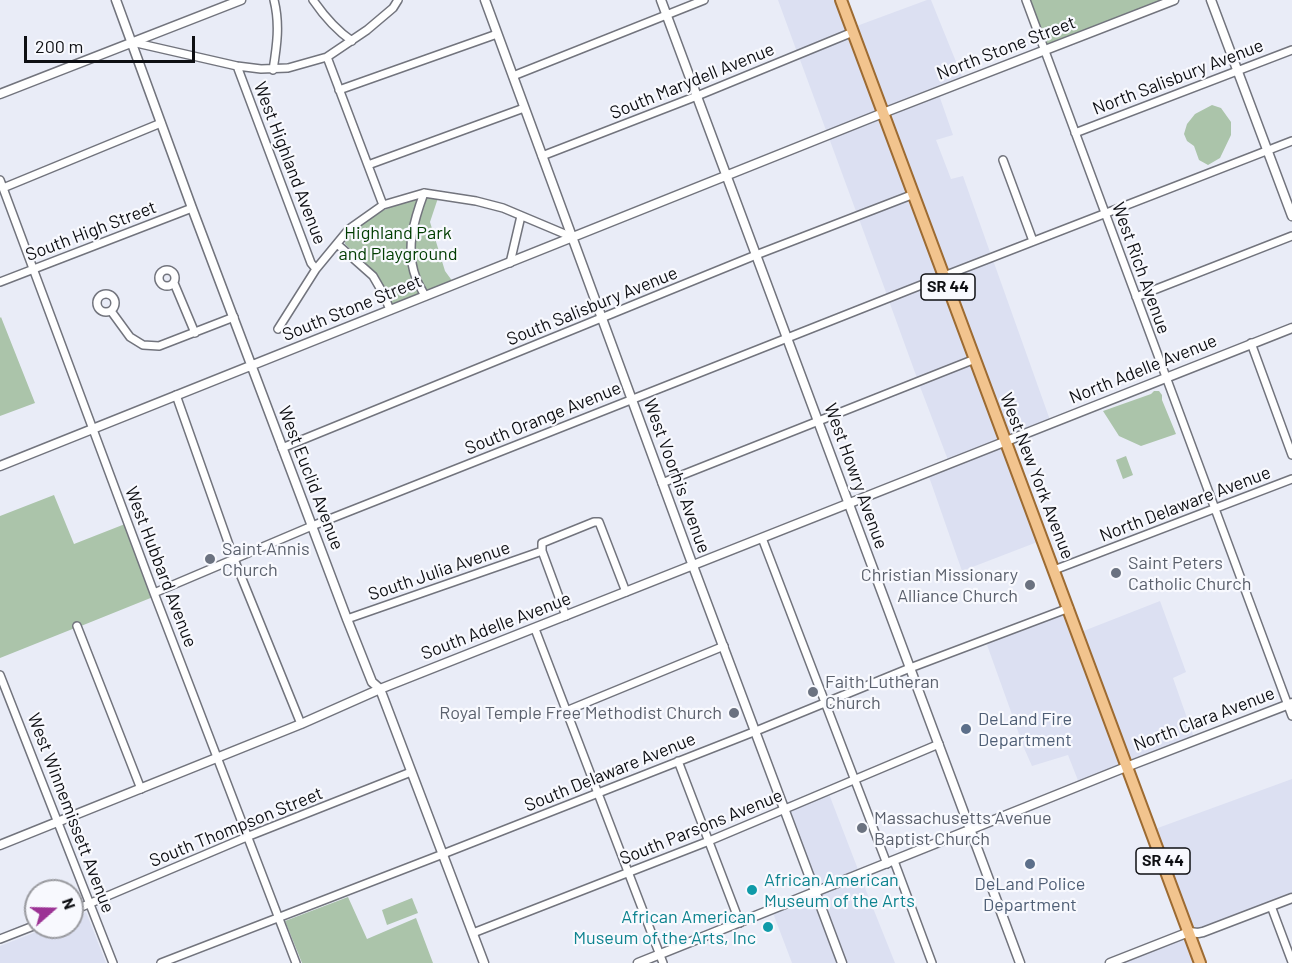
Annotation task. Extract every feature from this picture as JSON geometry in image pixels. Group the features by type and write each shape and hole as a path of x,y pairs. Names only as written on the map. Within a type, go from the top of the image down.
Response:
{"main road":[{"name":"West New York Avenue","path":"841,0 1200,963"}],"street":[{"name":"West Euclid Avenue","path":"116,0 251,367 347,619 372,682 380,689 484,963"},
{"path":"0,94 241,0"},
{"path":"273,69 278,42 278,15 274,0"},
{"path":"313,0 340,34 351,41"},
{"path":"132,42 237,66 261,69 288,68 327,57 367,30 393,8 398,0"},
{"name":"West Voorhis Avenue","path":"485,0 662,483 842,963"},
{"name":"West Howry Avenue","path":"661,0 1020,963"},
{"path":"513,76 704,0"},
{"name":"West Rich Avenue","path":"1026,0 1290,704 1292,716"},
{"name":"North Stone Street","path":"883,113 1174,0"},
{"path":"1211,0 1292,216"},
{"name":"South Marydell Avenue","path":"542,156 853,32"},
{"path":"339,90 497,34"},
{"name":"North Salisbury Avenue","path":"1075,133 1292,50"},
{"path":"327,57 383,205"},
{"name":"West Highland Avenue","path":"237,66 311,263 316,269"},
{"path":"368,165 524,108"},
{"name":"South Stone Street","path":"0,466 883,113"},
{"path":"1,184 161,123"},
{"name":"South Orange Avenue","path":"154,593 312,526 631,399 1292,141"},
{"path":"1003,160 1033,242"},
{"name":"West Hubbard Avenue","path":"1,184 296,963"},
{"path":"278,329 316,269 349,229 383,205 424,193 476,201 503,208 572,237"},
{"path":"424,193 413,222 410,254 416,278 425,296"},
{"name":"South Salisbury Avenue","path":"282,448 756,255 914,195"},
{"name":"South High Street","path":"0,282 192,208"},
{"path":"510,263 521,216"},
{"path":"1136,297 1292,236"},
{"path":"337,244 373,276 390,310"},
{"path":"174,283 195,333"},
{"path":"111,311 130,337 143,345 159,346 234,317"},
{"name":"North Adelle Avenue","path":"1006,440 1292,328"},
{"path":"1251,344 1292,454"},
{"path":"662,483 975,358"},
{"path":"176,395 234,559 301,724"},
{"name":"South Adelle Avenue","path":"0,844 218,758 380,689 1006,440"},
{"name":"North Delaware Avenue","path":"1054,570 1292,479"},
{"name":"South Julia Avenue","path":"347,619 542,547 594,522 599,522 626,592"},
{"path":"762,538 854,780 932,963"},
{"path":"542,547 566,616"},
{"name":"South Delaware Avenue","path":"161,963 756,731 910,668 1069,608"},
{"path":"78,626 141,789"},
{"path":"535,628 661,959"},
{"path":"566,711 724,646"},
{"name":"West Winnemissett Avenue","path":"0,675 113,963"},
{"name":"North Clara Avenue","path":"638,963 661,959 740,923 1290,704"},
{"name":"South Parsons Avenue","path":"473,933 709,841 939,744"},
{"path":"678,761 740,923"},
{"name":"South Thompson Street","path":"84,906 249,836 411,772"},
{"path":"1110,963 1189,932 1203,932 1292,898"},
{"path":"1271,906 1292,962"},
{"path":"0,939 24,930"}],"shaded area":[{"path":"778,0 837,0 849,31 797,52"},
{"path":"931,0 963,79 885,109 854,27"},
{"path":"851,36 879,112 827,133 799,57"},
{"path":"939,95 953,135 936,140 951,179 963,176 991,255 946,272 887,115"},
{"path":"881,117 910,193 857,214 829,138"},
{"path":"912,198 940,274 887,295 859,219"},
{"path":"993,260 1050,420 1008,436 948,277"},
{"path":"942,280 971,357 917,378 889,301"},
{"path":"973,362 1002,439 948,460 919,384"},
{"path":"1004,444 1040,541 962,571 928,474"},
{"path":"1160,601 1186,672 1173,678 1194,738 1130,763 1081,632"},
{"path":"1066,612 1124,765 1079,783 1068,755 1032,766 986,642"},
{"path":"1292,779 1292,895 1202,929 1191,929 1155,829"},
{"path":"829,794 859,872 819,888 789,811"},
{"path":"861,878 895,963 846,963 821,894"},
{"path":"815,896 839,963 792,963 773,913"},
{"path":"86,912 106,963 0,963 0,946 24,937 24,939 84,939 84,913"},
{"path":"1187,936 1197,963 1118,963"}],"green space":[{"path":"1026,0 1174,0 1044,50"},
{"path":"1212,105 1221,108 1231,122 1231,135 1220,158 1208,165 1199,160 1194,146 1187,141 1184,134 1187,124 1195,114"},
{"name":"Highland Park and Playground","path":"427,197 438,198 430,222 445,271 453,282 393,305 375,273 345,244 356,226 379,212"},
{"path":"0,318 35,403 0,416"},
{"path":"1159,391 1162,395 1176,434 1141,446 1119,436 1103,411"},
{"path":"1126,456 1133,475 1123,479 1116,460"},
{"path":"54,495 74,544 125,524 153,597 81,626 79,623 74,625 75,628 0,658 0,516"},
{"path":"348,897 367,939 416,918 433,963 302,963 285,921"},
{"path":"412,898 418,913 387,925 382,910"}],"place":[{"name":"Saint Annis Church","path":"210,559"},
{"name":"Saint Peters Catholic Church","path":"1116,573"},
{"name":"Christian Missionary Alliance Church","path":"1030,585"},
{"name":"Faith Lutheran Church","path":"813,692"},
{"name":"Royal Temple Free Methodist Church","path":"734,713"},
{"name":"DeLand Fire Department","path":"966,729"},
{"name":"Massachusetts Avenue Baptist Church","path":"862,828"},
{"name":"DeLand Police Department","path":"1030,864"},
{"name":"African American Museum of the Arts","path":"752,890"},
{"name":"African American Museum of the Arts, Inc","path":"768,927"}]}
